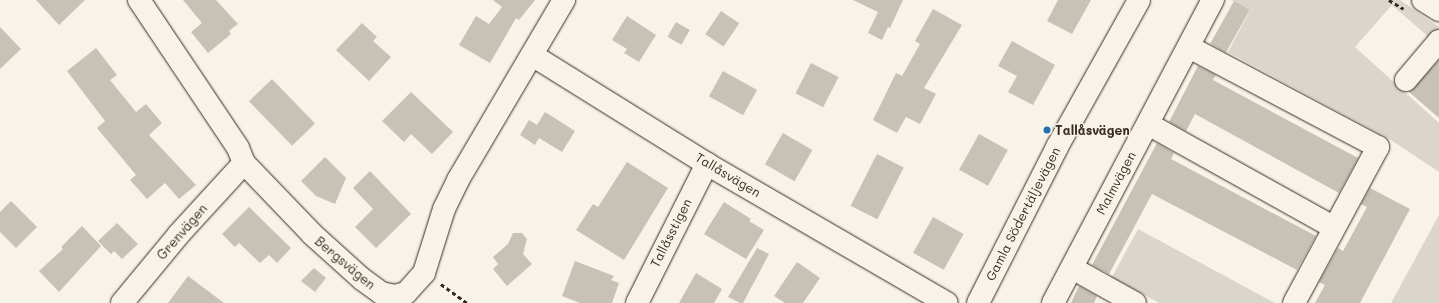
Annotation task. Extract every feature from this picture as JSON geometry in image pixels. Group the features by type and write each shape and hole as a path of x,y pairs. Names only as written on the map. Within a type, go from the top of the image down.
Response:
{"street":[{"name":"Bergsvägen","path":"139,0 238,148 244,163 312,234 362,279 381,293 396,296 406,293 424,273 447,202 564,0"},
{"name":"Gamla Södertäljevägen","path":"978,303 1057,147 1139,0"},
{"name":"Malmvägen","path":"1053,303 1213,0"},
{"path":"1423,0 1439,10"},
{"path":"1406,80 1439,41"},
{"path":"1188,47 1378,147 1333,228 1294,303"},
{"name":"Tallåsvägen","path":"532,55 707,164 947,303"},
{"path":"1148,124 1333,228"},
{"name":"Grenvägen","path":"122,303 179,234 244,163"},
{"name":"Tallåsstigen","path":"637,303 707,164"},
{"path":"1072,268 1135,303"}],"path":[{"path":"424,273 467,303"}],"shaded area":[{"path":"1231,0 1400,0 1439,27 1439,32 1432,40 1392,5 1355,47 1439,123 1439,172 1391,140 1228,52 1250,10"},
{"path":"1439,215 1439,303 1391,303"},
{"path":"1138,229 1275,303 1159,303 1112,277"}],"building":[{"path":"36,0 85,0 59,25"},
{"path":"183,0 216,0 238,24 229,31 231,34 208,53 191,32 202,23"},
{"path":"493,0 535,0 519,20 516,18 490,63 459,45 476,16 489,24 502,7"},
{"path":"853,0 903,0 890,28 888,27 882,40 868,33 878,12"},
{"path":"1058,0 1091,0 1072,34 1047,21"},
{"path":"1234,1 1250,10 1226,53 1210,44"},
{"path":"933,9 962,25 924,88 936,94 920,124 906,117 897,133 873,120 896,73 902,76 920,44 915,41"},
{"path":"721,11 739,23 724,47 705,34"},
{"path":"627,16 656,35 639,62 624,53 627,49 612,40"},
{"path":"676,22 690,30 681,45 668,37"},
{"path":"362,23 377,37 373,41 391,57 369,81 336,50"},
{"path":"0,27 21,49 0,69"},
{"path":"1012,41 1055,65 1033,105 1008,92 1017,76 998,66"},
{"path":"96,48 117,75 110,80 136,112 146,104 162,123 149,135 196,185 179,199 165,183 147,199 130,180 136,175 97,128 105,121 67,71"},
{"path":"1439,60 1439,118 1409,92"},
{"path":"811,63 839,77 823,107 796,93"},
{"path":"1198,66 1216,75 1213,80 1358,158 1339,193 1195,114 1186,131 1169,122"},
{"path":"723,71 757,90 743,115 709,96"},
{"path":"272,79 315,124 292,146 249,101"},
{"path":"411,92 453,132 432,154 411,134 404,142 382,121"},
{"path":"545,112 575,131 562,152 539,138 535,145 520,135 529,120 537,125"},
{"path":"783,133 812,150 794,181 765,164"},
{"path":"979,134 1008,150 988,186 959,170"},
{"path":"1157,143 1174,153 1171,159 1316,236 1297,270 1152,194 1109,274 1092,265"},
{"path":"877,154 904,168 877,219 851,206"},
{"path":"325,157 346,178 335,204 316,196 301,181"},
{"path":"627,162 668,188 624,260 576,230 593,204 598,207"},
{"path":"370,171 411,214 376,248 355,227 373,209 353,188"},
{"path":"1370,188 1410,209 1360,303 1315,303 1325,285 1319,282 1338,248 1343,251 1367,207 1361,204"},
{"path":"11,201 37,227 16,248 0,232 0,212"},
{"path":"724,202 751,219 749,221 764,230 746,259 704,234"},
{"path":"249,207 291,248 277,263 269,255 260,263 239,243 235,247 222,234"},
{"path":"933,217 964,234 944,270 913,253"},
{"path":"117,223 138,244 122,259 114,251 111,254 98,241"},
{"path":"82,226 101,246 59,292 39,271 63,249 61,247"},
{"path":"513,233 522,233 527,239 523,254 532,264 507,286 493,269 498,264 493,257 508,244"},
{"path":"757,248 769,254 743,303 740,303 728,297"},
{"path":"575,261 614,276 611,280 619,283 612,303 580,303 562,296"},
{"path":"797,262 820,278 803,303 785,303 774,296"},
{"path":"314,268 326,278 315,292 301,281"},
{"path":"696,273 722,289 714,303 679,303"},
{"path":"188,276 224,303 168,303"},
{"path":"1079,286 1097,296 1094,303 1071,303"}],"place":[{"name":"Tallåsvägen","path":"1047,130"}]}
